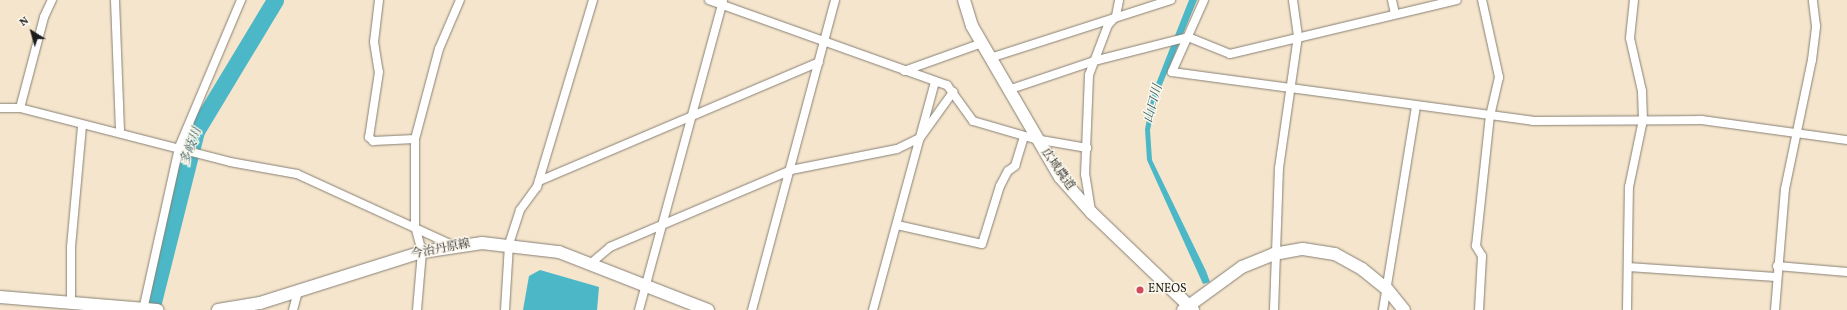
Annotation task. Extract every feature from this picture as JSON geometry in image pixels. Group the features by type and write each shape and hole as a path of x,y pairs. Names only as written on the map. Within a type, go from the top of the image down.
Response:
{"main road":[{"name":"広域農道","path":"964,0 982,43 1008,90 1029,137 1060,177 1092,213 1188,309"},
{"name":"今治丹原線","path":"218,310 260,303 422,252 452,246 509,244 559,252 645,287 708,310"},
{"path":"1188,309 1242,267 1274,254 1303,249 1335,254 1362,269 1387,289 1404,310"},
{"path":"0,297 43,305 71,302 143,310 157,310"}],"street":[{"path":"20,108 44,17 52,0"},
{"path":"115,0 120,133"},
{"path":"143,310 179,147 241,0"},
{"path":"379,0 374,42 379,72 369,137 373,141 415,139"},
{"path":"417,310 422,252 415,226 415,139 439,49 460,0"},
{"path":"505,310 509,244 520,210 539,181 593,0"},
{"path":"709,0 723,3 824,42 947,85 973,121 1029,137 1087,148"},
{"path":"752,310 791,170 835,0"},
{"path":"1092,213 1085,175 1089,75 1108,25 1116,16 1119,0"},
{"path":"990,58 1116,16 1171,0"},
{"path":"1204,0 1172,72 1533,121 1702,120 1794,135 1847,140"},
{"path":"1274,310 1274,254 1290,88 1298,36 1293,0"},
{"path":"1392,0 1395,14"},
{"path":"1008,90 1094,61 1188,37 1230,54 1298,36 1457,0"},
{"path":"1478,310 1482,256 1476,246 1490,116 1499,77 1482,0"},
{"path":"1627,310 1629,186 1643,120 1642,91 1630,38 1634,0"},
{"path":"1775,310 1777,266 1794,135 1812,60 1816,26 1813,0"},
{"path":"639,310 723,3"},
{"path":"904,71 982,43"},
{"path":"539,181 819,62"},
{"path":"873,310 935,82"},
{"path":"590,264 610,247 791,170 897,149 920,138 953,92"},
{"path":"1383,310 1416,106"},
{"path":"0,108 20,108 179,147 230,162 297,174 415,226 452,246"},
{"path":"71,302 71,248 82,124"},
{"path":"897,225 982,244 1000,186 1008,171 1015,166 1029,137"},
{"path":"1777,266 1847,272"},
{"path":"1628,267 1776,277"},
{"path":"293,310 298,291"}],"water":[{"name":"山口川","path":"1189,0 1197,0 1157,97 1150,130 1152,160 1206,271 1210,282 1203,284 1147,160 1145,129 1152,94"},
{"path":"540,270 599,287 597,310 523,310 529,276"}],"waterway":[{"name":"多岐川","path":"151,310 196,131 275,0"}],"place":[{"name":"ENEOS","path":"1140,290"}]}
